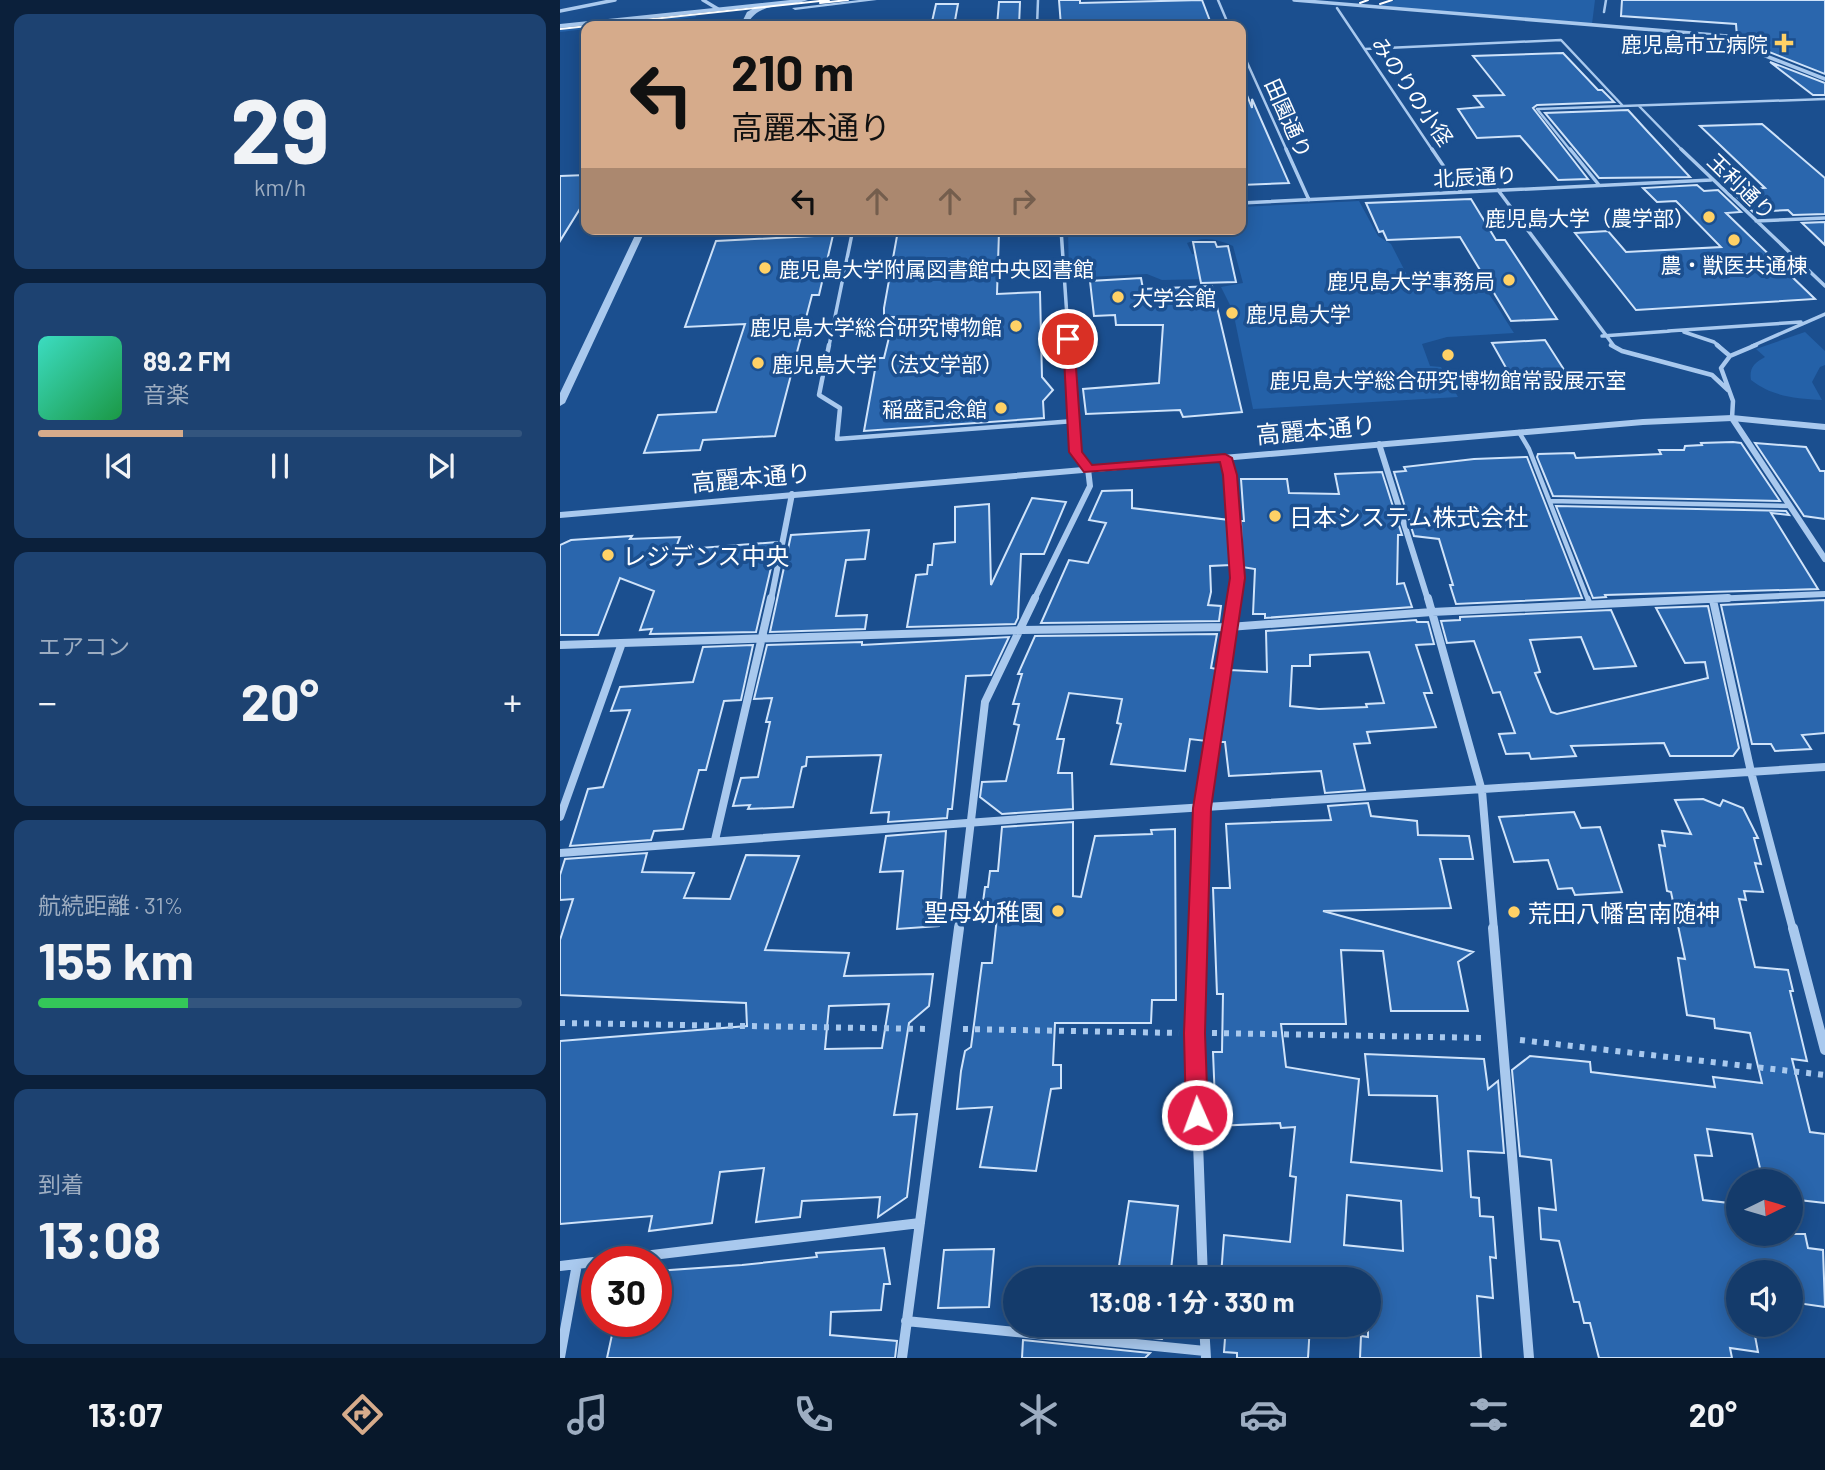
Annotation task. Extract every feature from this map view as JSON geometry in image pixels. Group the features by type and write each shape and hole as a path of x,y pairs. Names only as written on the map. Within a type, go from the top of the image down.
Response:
{"street":[{"path":"560,12 615,0"},
{"path":"703,0 718,9"},
{"path":"606,21 805,0"},
{"path":"676,21 874,0"},
{"path":"1294,0 1727,36 1753,51 1825,79"},
{"path":"745,21 749,13 767,2"},
{"path":"560,26 581,24"},
{"path":"560,34 581,32"},
{"path":"560,403 640,235"},
{"path":"1732,418 1825,559"},
{"name":"高麗本通り","path":"560,515 1519,432 1732,418 1825,427"},
{"path":"1379,444 1432,612 1482,791 1530,1358"},
{"path":"1203,1267 1194,1033 1202,808 1238,578 1230,475 1225,458"},
{"path":"902,1358 946,1029 985,702 1090,486 1088,469"},
{"path":"715,840 763,639 792,494"},
{"path":"560,645 1229,627 1432,612 1825,594"},
{"path":"1713,600 1751,772 1825,1050"},
{"path":"560,817 622,643"},
{"path":"560,853 970,822 1825,767"},
{"path":"560,1266 920,1223"},
{"path":"560,1357 577,1264"},
{"path":"906,1321 1205,1355 1204,1337"}],"lane":[{"path":"1037,21 1038,0"},
{"path":"1218,0 1227,21"},
{"path":"1604,12 1605,0"},
{"name":"みのりの小径","path":"1338,8 1461,192"},
{"path":"1365,48 1561,40 1623,106"},
{"name":"田園通り","path":"1246,60 1309,200"},
{"path":"1599,185 1537,109 1825,99"},
{"name":"玉利通り","path":"1639,106 1712,180 1825,286"},
{"name":"北辰通り","path":"1246,203 1712,180"},
{"path":"1498,190 1611,345 1622,351 1712,375 1728,390"},
{"path":"1756,221 1825,218"},
{"path":"852,235 820,395 840,408 837,439 1074,421"},
{"path":"1061,235 1076,452 1088,469"},
{"path":"1732,418 1733,401 1721,368 1730,356 1825,314"},
{"path":"1602,336 1805,321"},
{"path":"1668,331 1689,332 1702,337 1714,342 1730,356"},
{"path":"1519,432 1529,449 1590,604"},
{"path":"1550,501 1789,506"}],"path":[{"path":"560,1023 1504,1038 1825,1074"}],"shaded area":[{"path":"1395,0 1595,0 1592,24 1379,6"},
{"path":"695,14 696,17 660,21 628,21"},
{"path":"581,26 581,30 560,32 560,28"},
{"path":"1359,201 1378,236 1391,244 1408,277 1450,275 1474,280 1483,287 1514,333 1447,337 1422,344 1430,366 1441,367 1458,397 1253,409 1233,311 1221,287 1243,283 1233,246 1210,239 1187,243 1192,254 1202,256 1207,279 1162,280 1147,274 1069,278 1068,235 1246,235 1246,207"},
{"path":"1805,332 1825,351 1825,365 1820,367 1812,382 1822,400 1776,393 1751,380 1753,366 1765,357 1756,349"}],"building":[{"path":"1059,0 1080,0 1080,3 1202,0 1210,21 1061,21"},
{"name":"鹿児島市立病院","path":"1622,0 1825,0 1825,74 1759,48 1757,44 1747,42 1746,38 1737,37 1736,24 1621,16"},
{"path":"999,2 1020,2 1019,21 997,21"},
{"path":"936,4 958,4 955,21 932,21"},
{"path":"1563,53 1598,90 1602,90 1614,102 1537,105 1533,108 1588,179 1558,180 1520,136 1477,138 1458,109 1483,107 1474,96 1504,95 1473,56"},
{"path":"1770,62 1825,83 1825,95 1813,95"},
{"path":"1246,93 1252,108 1252,99 1289,183 1246,185"},
{"path":"1628,110 1690,177 1599,178 1545,113"},
{"path":"1762,124 1825,178 1825,214 1793,215 1788,210 1753,212 1730,190 1765,188 1700,126"},
{"path":"581,175 581,207 560,241 560,176"},
{"name":"農・獣医共通棟","path":"1697,185 1704,191 1718,190 1741,212 1726,213 1815,299 1636,310 1575,233 1608,231 1626,252 1721,247 1676,201 1657,202 1643,188"},
{"path":"1471,199 1496,240 1505,240 1557,319 1511,321 1460,237 1387,240 1383,231 1379,232 1366,203"},
{"path":"1825,222 1825,245 1802,223"},
{"path":"833,235 819,295 812,295 775,436 703,440 700,450 644,453 658,415 716,412 745,324 685,327 716,241"},
{"path":"999,235 997,294 1040,292 1042,377 1053,390 1043,401 1044,418 864,431 876,364 878,358 884,358 894,317 884,317 884,308 897,236"},
{"path":"1193,242 1215,242 1217,247 1228,246 1236,282 1201,283"},
{"path":"1141,278 1143,289 1212,286 1242,412 1183,417 1180,410 1086,414 1083,389 1159,383 1163,325 1116,325 1115,315 1094,316 1090,281"},
{"path":"1545,340 1570,379 1514,382 1492,343"},
{"path":"1701,443 1741,443 1780,501 1553,496 1537,457 1538,454 1574,453 1576,458 1661,454 1659,450 1684,450 1685,446 1702,445"},
{"path":"1755,443 1806,447 1820,471 1825,471 1825,519 1804,516"},
{"path":"1527,457 1582,598 1456,604 1439,539 1414,536 1394,472 1406,471 1404,467 1474,459"},
{"path":"1382,472 1402,535 1398,535 1397,584 1404,583 1412,607 1265,618 1265,614 1253,614 1255,569 1242,567 1241,521 1244,521 1241,479 1287,479 1289,493 1339,494 1335,474"},
{"path":"1132,490 1132,508 1229,520 1231,565 1210,566 1211,592 1208,605 1221,606 1219,621 1041,623 1069,560 1088,563 1106,523 1089,520 1102,491"},
{"path":"1032,498 1066,502 1044,554 1021,554 1018,618 1015,624 907,627 916,575 927,574 928,565 932,565 934,544 955,542 955,507 989,504 991,585"},
{"path":"1556,506 1786,511 1789,515 1771,513 1818,589 1605,595 1606,597 1593,598"},
{"path":"869,530 865,559 846,560 836,616 867,615 865,629 770,632 791,535"},
{"path":"632,536 630,539 680,537 675,550 777,542 756,632 650,634 652,629 640,630 654,591 620,578 598,635 560,635 560,545 571,540"},
{"path":"1825,600 1825,733 1802,735 1811,749 1775,751 1771,744 1752,744 1721,605"},
{"path":"1708,606 1739,748 1733,756 1670,756 1664,743 1571,746 1576,756 1531,759 1529,753 1506,754 1499,734 1515,733 1500,692 1493,693 1474,641 1447,643 1441,621 1460,620 1460,617 1611,610 1636,666 1594,669 1581,637 1530,640 1540,672 1535,673 1551,712 1557,714 1708,678 1705,662 1685,663 1656,608"},
{"path":"1416,620 1428,622 1434,644 1416,645 1432,693 1424,693 1436,727 1367,732 1370,743 1354,744 1365,790 1325,793 1321,771 1229,776 1225,742 1219,742 1230,670 1267,672 1266,631","holes":["1369,652 1384,703 1366,704 1367,707 1319,709 1290,706 1292,666 1310,666 1310,655"]},
{"path":"1217,634 1211,668 1217,669 1206,741 1190,739 1185,771 1111,764 1121,724 1117,723 1122,699 1069,693 1057,739 1064,739 1058,773 1072,773 1073,809 1002,814 980,797 982,782 1006,781 1019,725 1014,724 1019,704 1013,704 1022,674 1018,674 1035,636"},
{"path":"1009,637 991,675 966,676 952,809 948,809 947,818 888,822 889,812 871,813 881,755 807,757 806,766 802,767 793,807 748,809 750,805 733,806 741,778 758,777 770,722 766,722 772,698 754,699 767,645 862,642 862,645"},
{"path":"753,645 741,700 724,701 706,770 699,770 683,829 654,831 651,840 570,846 588,789 603,787 630,710 611,711 620,687 693,682 703,647"},
{"path":"1703,799 1720,806 1723,800 1743,808 1758,838 1754,838 1761,864 1755,863 1763,892 1744,891 1746,900 1739,899 1755,967 1788,970 1793,991 1790,991 1807,1061 1792,1059 1810,1132 1825,1134 1825,1203 1803,1200 1803,1169 1760,1169 1752,1134 1707,1129 1712,1156 1695,1155 1703,1200 1726,1203 1726,1246 1803,1246 1805,1234 1808,1248 1823,1250 1825,1307 1803,1304 1803,1260 1726,1260 1726,1337 1755,1337 1758,1352 1730,1348 1732,1358 1599,1358 1590,1323 1584,1323 1579,1302 1574,1302 1559,1241 1541,1239 1539,1208 1556,1210 1551,1160 1520,1156 1512,1070 1530,1056 1590,1062 1591,1072 1715,1087 1713,1077 1762,1083 1750,1033 1715,1028 1714,1019 1687,1015 1678,958 1685,959 1671,892 1667,891 1659,845 1665,846 1662,831 1691,834 1675,800"},
{"path":"1368,803 1371,816 1417,821 1418,835 1469,836 1473,859 1440,859 1451,908 1323,911 1473,952 1458,962 1468,1011 1391,1011 1383,951 1341,950 1346,1024 1281,1024 1286,1067 1359,1079 1351,1162 1442,1171 1437,1096 1369,1095 1365,1054 1484,1059 1488,1089 1498,1081 1504,1153 1468,1151 1471,1197 1479,1198 1480,1216 1493,1217 1496,1258 1490,1257 1493,1298 1477,1296 1481,1358 1360,1358 1361,1337 1381,1337 1381,1267 1222,1267 1224,1235 1290,1242 1296,1177 1290,1176 1295,1127 1281,1128 1280,1123 1216,1126 1213,1052 1222,1052 1223,994 1217,994 1213,888 1230,888 1226,824 1331,820 1328,806","holes":["1347,1195 1401,1201 1403,1251 1344,1245"]},
{"path":"1574,812 1581,828 1600,827 1622,892 1575,895 1572,888 1558,889 1548,860 1514,862 1499,817"},
{"path":"1073,822 1073,896 1081,897 1095,836 1152,834 1151,830 1175,829 1176,1000 1152,1000 1151,1023 1055,1023 1053,1065 1061,1065 1061,1088 1051,1089 1036,1171 980,1167 992,1107 957,1109 965,1051 971,1047 982,963 992,963 997,917 981,917 985,887 988,887 990,871 998,871 1002,827"},
{"path":"946,831 939,926 897,929 903,871 880,872 886,836"},
{"path":"647,853 642,872 694,873 684,898 730,899 746,855 799,856 765,950 849,953 844,976 933,974 929,1006 909,1023 894,1115 917,1114 907,1197 878,1217 880,1197 802,1201 800,1217 756,1222 764,1168 720,1172 712,1223 649,1231 652,1216 560,1224 560,1041 747,1026 746,1003 560,995 560,940 573,899 560,900 560,875 565,859","holes":["889,1004 882,1048 825,1049 829,1006"]},
{"path":"1129,1201 1178,1206 1171,1267 1119,1267"},
{"path":"884,1248 890,1284 884,1284 881,1310 831,1312 830,1335 897,1341 895,1358 607,1358 612,1337 672,1337 672,1270 817,1257 816,1253"},
{"path":"994,1249 989,1307 938,1308 944,1250"},
{"path":"1225,1337 1309,1337 1308,1358 1237,1358 1237,1353 1224,1352"},
{"path":"1023,1340 1150,1353 1145,1358 1022,1358"}],"tram line":[{"path":"634,21 829,0"},
{"path":"820,3 848,0"},
{"path":"1360,3 1368,0"},
{"path":"1380,4 1392,0"},
{"path":"560,29 581,27"}],"place":[{"name":"鹿児島市立病院","path":"1784,43"},
{"name":"鹿児島大学（農学部）","path":"1709,217"},
{"name":"農・獣医共通棟","path":"1734,240"},
{"name":"鹿児島大学附属図書館中央図書館","path":"765,268"},
{"name":"鹿児島大学事務局","path":"1509,280"},
{"name":"大学会館","path":"1118,297"},
{"name":"鹿児島大学","path":"1232,313"},
{"name":"鹿児島大学総合研究博物館","path":"1016,326"},
{"name":"鹿児島大学総合研究博物館常設展示室","path":"1448,355"},
{"name":"鹿児島大学（法文学部）","path":"758,363"},
{"name":"稲盛記念館","path":"1001,408"},
{"name":"日本システム株式会社","path":"1275,516"},
{"name":"レジデンス中央","path":"608,555"},
{"name":"聖母幼稚園","path":"1058,911"},
{"name":"荒田八幡宮南随神","path":"1514,912"}],"route":[{"path":"1068,339 1076,452 1088,469 1225,458 1230,475 1238,578 1202,808 1194,1033 1197,1115"}]}
